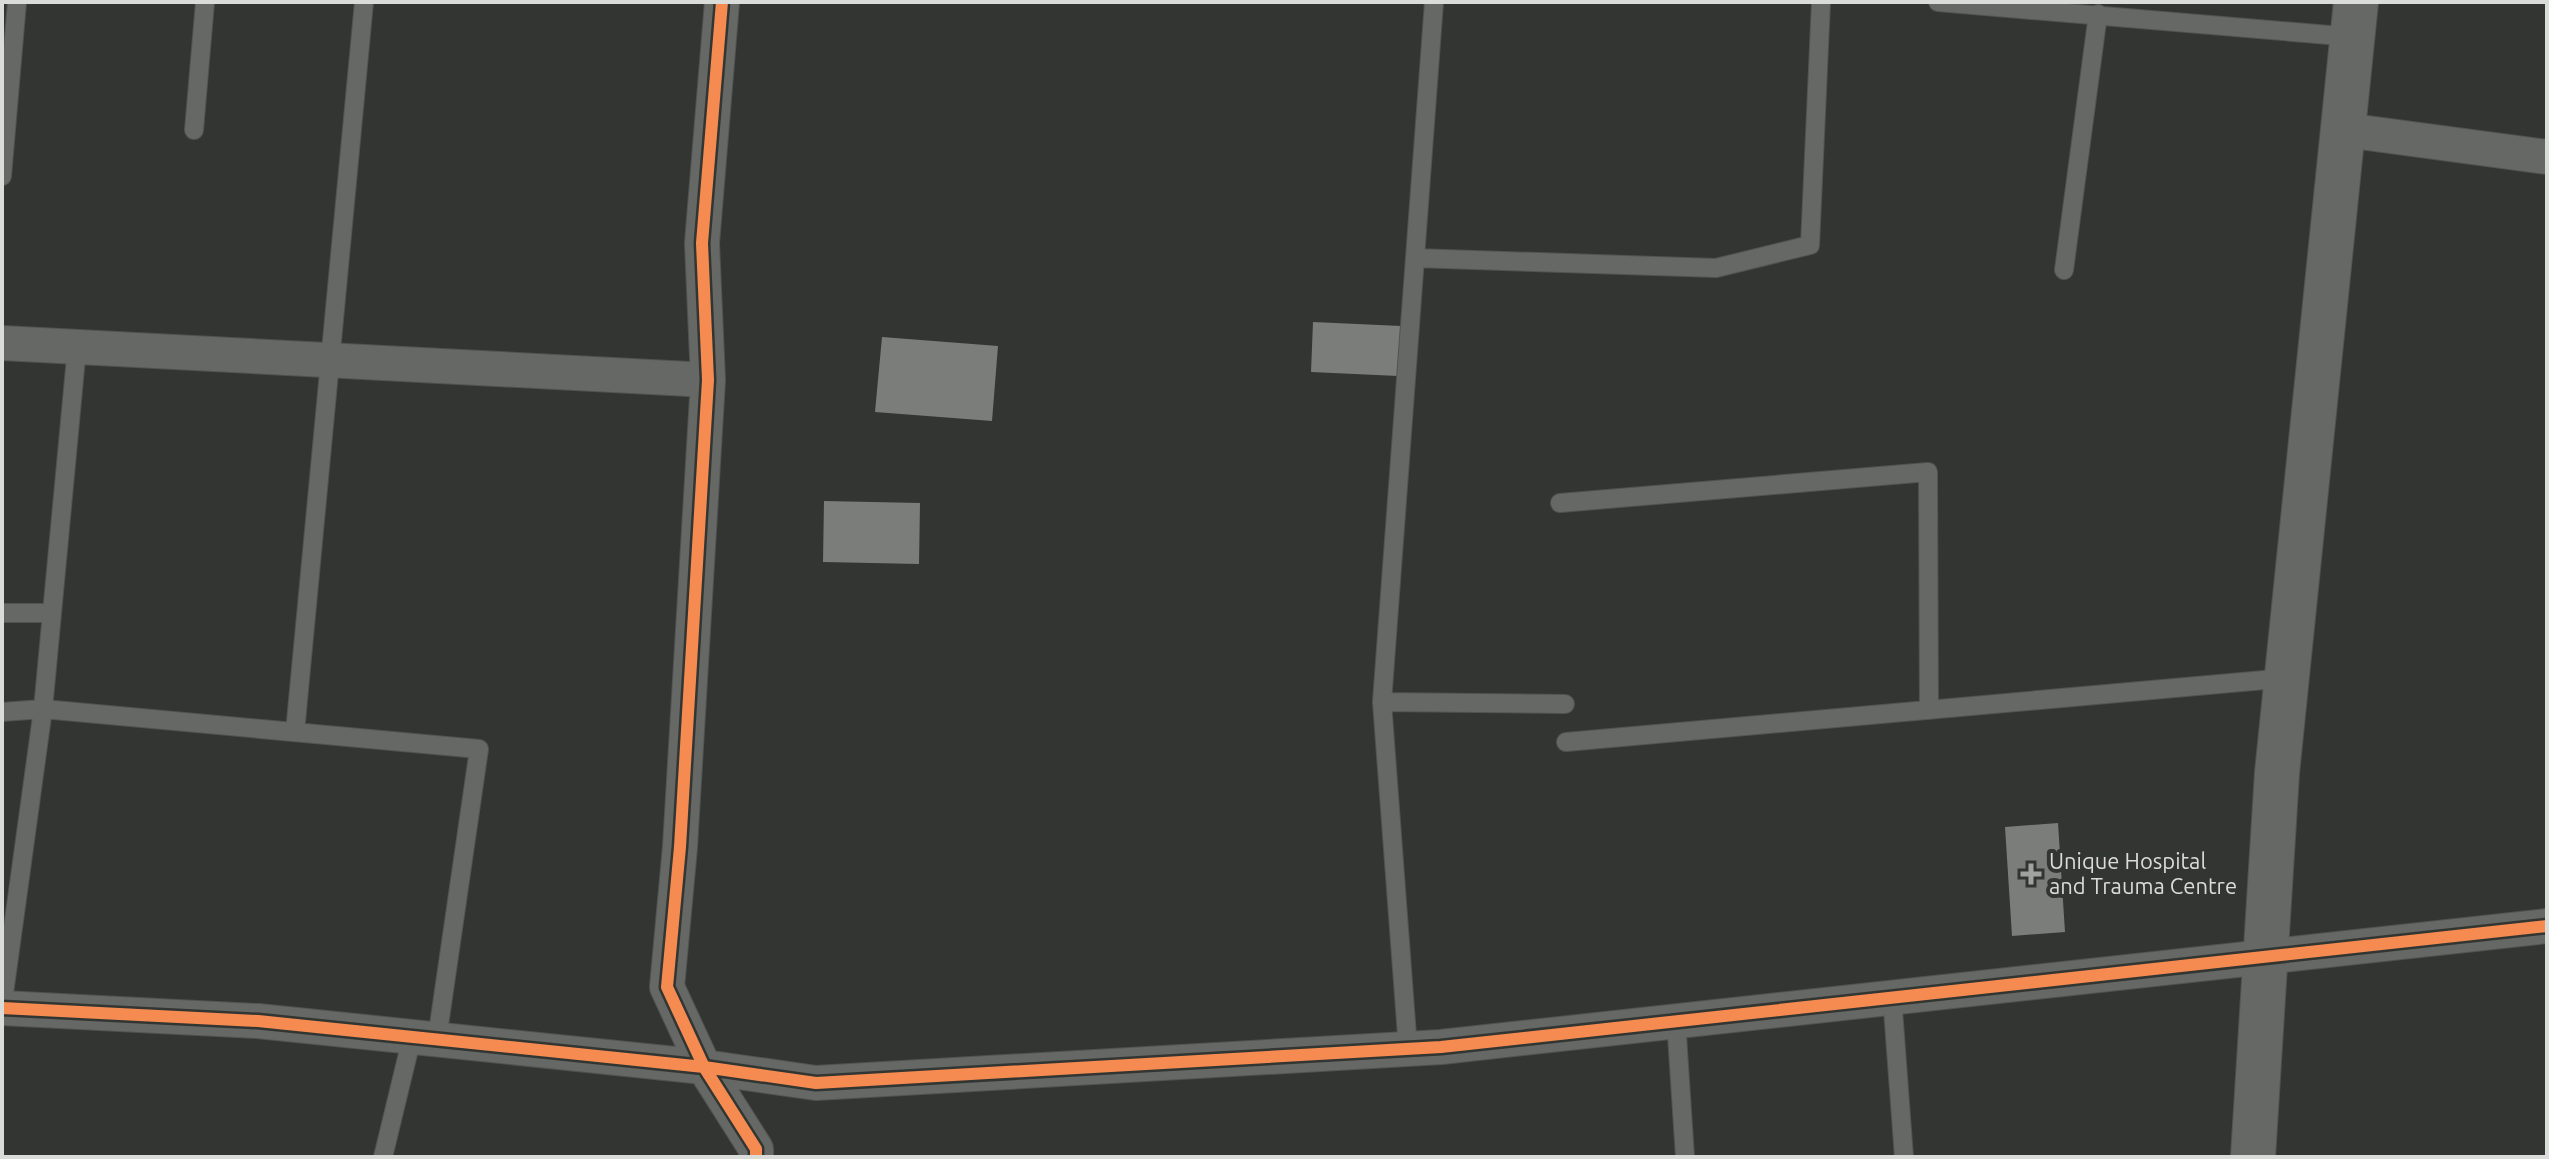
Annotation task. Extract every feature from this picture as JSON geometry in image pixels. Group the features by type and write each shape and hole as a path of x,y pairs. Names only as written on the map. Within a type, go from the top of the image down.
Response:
{"street":[{"path":"722,2 702,243 708,380 680,847 667,987 704,1067 756,1149 756,1157"},
{"path":"2253,1157 2287,678 2356,20"},
{"path":"2345,130 2547,157"},
{"path":"2,343 708,380"},
{"path":"2,1008 258,1021 704,1067 816,1083 1408,1049 2547,926"}],"lane":[{"path":"2,176 17,2"},
{"path":"194,130 205,2"},
{"path":"295,732 364,2"},
{"path":"1408,1049 1382,702 1434,2"},
{"path":"1415,258 1716,268 1810,245 1821,2"},
{"path":"1938,2 2098,14 2356,20"},
{"path":"2064,270 2098,14"},
{"path":"2,1008 43,709 77,347"},
{"path":"1560,503 1928,472 1929,710"},
{"path":"2,613 52,613"},
{"path":"1566,742 2287,678"},
{"path":"1382,702 1565,704"},
{"path":"2,712 43,709 479,749 424,1038 383,1157"},
{"path":"1892,996 1904,1157"},
{"path":"1676,1020 1685,1157"}],"building":[{"path":"1313,322 1401,326 1398,376 1311,372"},
{"path":"882,337 998,346 992,421 875,412"},
{"path":"824,501 920,503 919,564 823,562"},
{"path":"2058,823 2065,932 2012,936 2005,827"}],"cycle path":[{"path":"722,2 702,243 708,380 680,847 667,987 704,1067 756,1149 756,1157"},
{"path":"2,1008 258,1021 704,1067 816,1083 1441,1047 2547,926"}],"place":[{"name":"Unique Hospital and Trauma Centre","path":"2031,874"}]}
